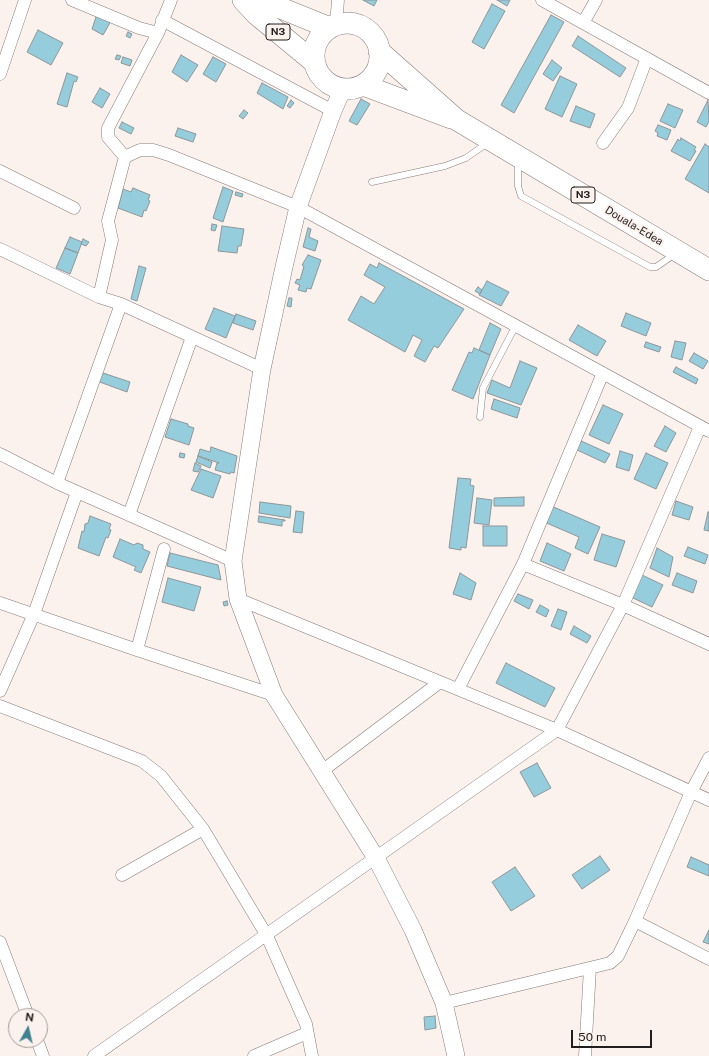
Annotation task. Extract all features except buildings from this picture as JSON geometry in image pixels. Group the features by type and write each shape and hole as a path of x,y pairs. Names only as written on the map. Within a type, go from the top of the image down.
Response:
{"highway":[{"name":"N3","path":"243,0 257,15 314,62 324,80 336,87 350,89 363,85"},
{"name":"N3","path":"261,0 333,26 350,23 364,28 374,38 379,51"},
{"path":"314,62 316,42 322,34 333,26"},
{"path":"363,85 373,76 379,64 379,51"},
{"name":"Douala-Edea","path":"379,51 457,120 709,270"},
{"name":"Douala-Edea","path":"363,85 457,120"}],"main road":[{"path":"343,88 332,111 298,207 284,267 262,369 233,561 238,599 274,695 376,858 413,930 444,1003 456,1056"}],"street":[{"path":"0,74 25,0"},
{"path":"72,0 139,28 158,33"},
{"path":"126,157 108,137 108,128 158,33 171,0"},
{"path":"333,26 338,0"},
{"path":"542,0 709,93"},
{"path":"583,23 596,0"},
{"path":"162,20 332,111"},
{"path":"603,143 628,108 647,58"},
{"path":"94,1056 267,936 557,730 623,605 705,429 298,207 158,152 140,150 126,157 108,221 112,240 99,297"},
{"path":"0,171 74,208"},
{"path":"0,249 99,297 121,304 262,369"},
{"path":"57,483 121,304"},
{"path":"129,515 192,337"},
{"path":"458,689 523,564 603,373"},
{"path":"0,456 233,561"},
{"path":"0,691 34,614 77,492"},
{"path":"136,650 164,550"},
{"path":"523,564 623,605 709,644"},
{"path":"238,599 557,730 709,800"},
{"path":"0,603 136,650 274,695"},
{"path":"322,771 440,682"},
{"path":"0,706 142,761 161,776 203,829 267,936 306,1024 312,1056"},
{"path":"444,1003 610,963 618,956 635,921 691,792 709,758"},
{"path":"122,875 203,829"},
{"path":"635,921 709,958"},
{"path":"0,942 25,1008"},
{"path":"585,1056 590,968"},
{"path":"254,1056 308,1033"}],"lane":[{"path":"372,182 445,166 466,158 491,141"},
{"path":"518,157 518,186 521,196 650,267 656,267 678,252"},
{"path":"480,417 483,388 516,325"}]}
